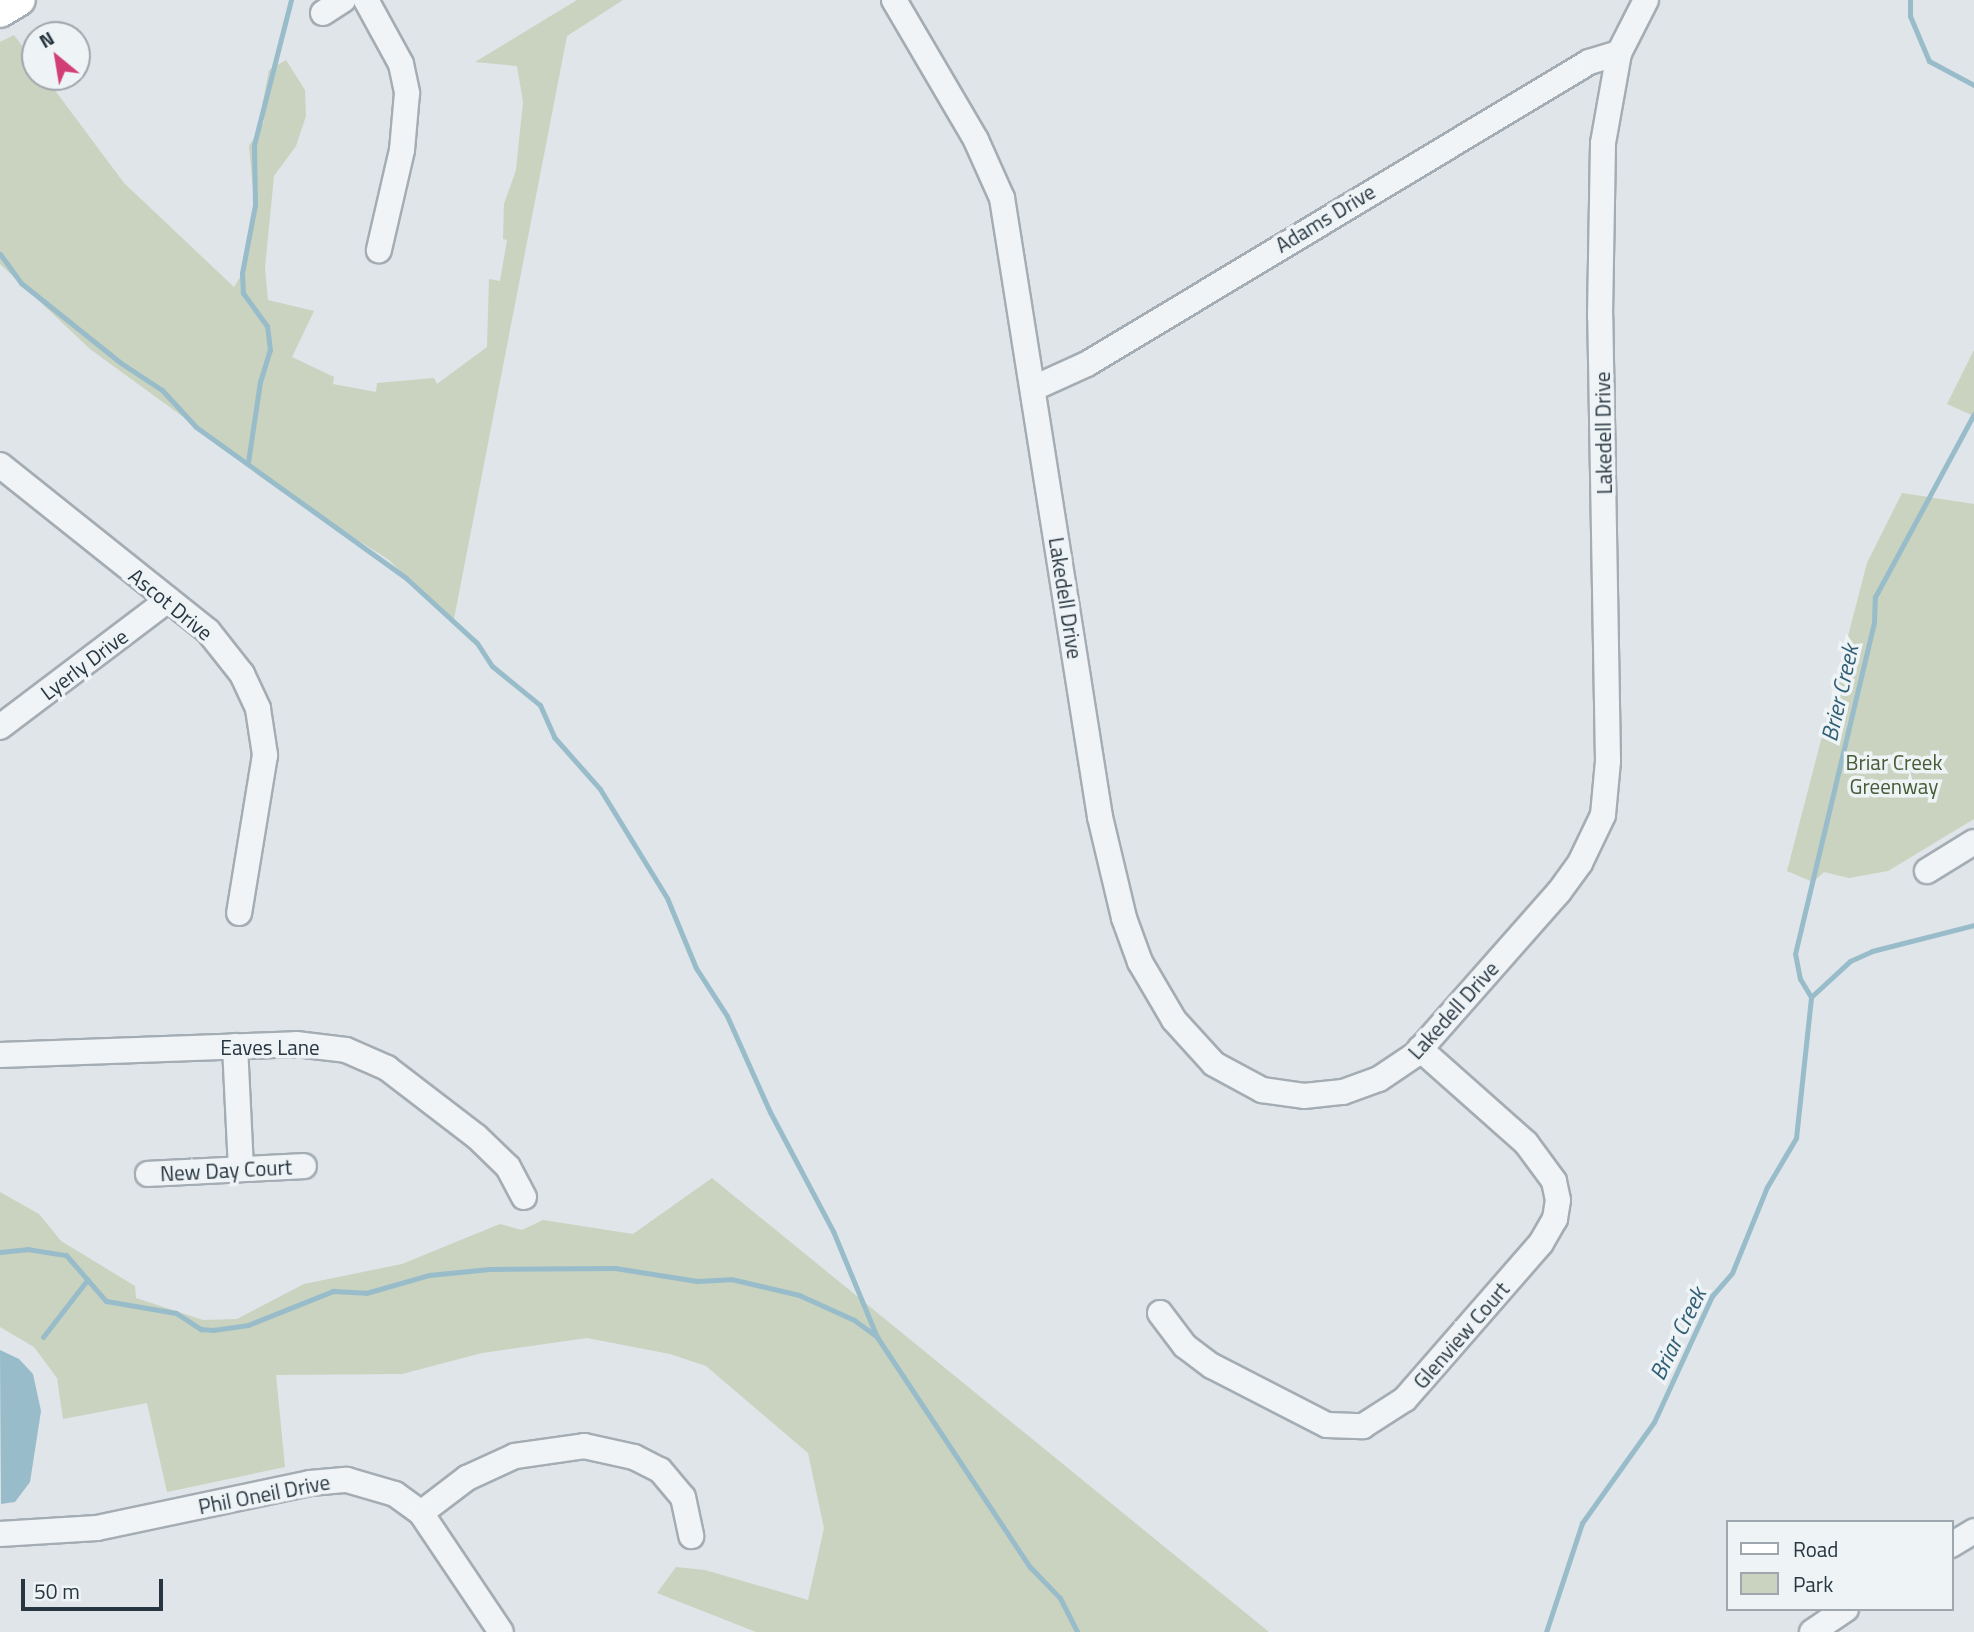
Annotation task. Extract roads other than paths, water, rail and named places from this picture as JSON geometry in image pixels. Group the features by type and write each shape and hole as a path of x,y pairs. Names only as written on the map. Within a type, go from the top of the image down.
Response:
{"main road":[{"path":"0,12 20,0"}],"street":[{"path":"366,0 401,64 407,93 401,150 379,250"},
{"name":"Lakedell Drive","path":"894,0 999,188 1034,388 1100,817 1124,918 1151,985 1190,1041 1214,1064 1243,1082 1284,1095 1343,1092 1379,1079 1420,1049 1559,892 1580,863 1603,815 1608,761 1600,316 1603,143 1619,53 1646,0"},
{"name":"Adams Drive","path":"1034,388 1087,364 1589,62 1619,53"},
{"name":"Ascot Drive","path":"0,465 208,631 231,658 263,728 262,790 239,914"},
{"name":"Lyerly Drive","path":"0,727 168,600"},
{"path":"1927,871 1974,842"},
{"name":"Eaves Lane","path":"0,1055 322,1045 368,1057 496,1153 523,1197"},
{"path":"235,1046 241,1169"},
{"name":"Glenview Court","path":"1160,1313 1185,1346 1212,1366 1327,1425 1363,1426 1405,1399 1541,1243 1555,1219 1558,1199 1554,1181 1526,1143 1420,1049"},
{"name":"New Day Court","path":"148,1174 304,1166"},
{"path":"421,1513 467,1478 515,1456 584,1446 634,1457 660,1470 683,1497 691,1536"},
{"name":"Phil Oneil Drive","path":"0,1534 97,1528 310,1483 347,1480 395,1494 421,1513 502,1632"},
{"path":"1953,1544 1974,1531"},
{"path":"1812,1632 1843,1611"}],"water":[{"path":"0,1350 19,1359 33,1374 41,1411 30,1482 15,1502 1,1504"}],"waterway":[{"path":"248,462 260,382 270,350 267,326 243,293 242,273 255,205 254,145 291,0"},
{"path":"1910,0 1910,16 1929,61 1974,85"},
{"path":"0,254 21,283 121,363 162,390 196,427 406,578 477,643 492,666 540,705 554,737 600,789 667,898 696,968 727,1016 770,1112 833,1231 877,1337"},
{"name":"Brier Creek","path":"1811,997 1800,979 1795,954 1874,622 1875,597 1974,414"},
{"path":"1811,997 1850,961 1872,951 1974,925"},
{"name":"Briar Creek","path":"1546,1632 1582,1523 1654,1422 1712,1296 1732,1273 1767,1187 1796,1138 1811,997"},
{"path":"0,1252 27,1249 66,1255 106,1301 176,1313 201,1329 213,1330 248,1325 333,1291 366,1293 429,1275 490,1269 615,1268 697,1281 731,1279 799,1295 854,1320 877,1337 1030,1567 1060,1598 1077,1632"},
{"path":"43,1337 88,1279"}],"park label":[{"name":"Briar Creek Greenway","path":"1894,774"}]}
